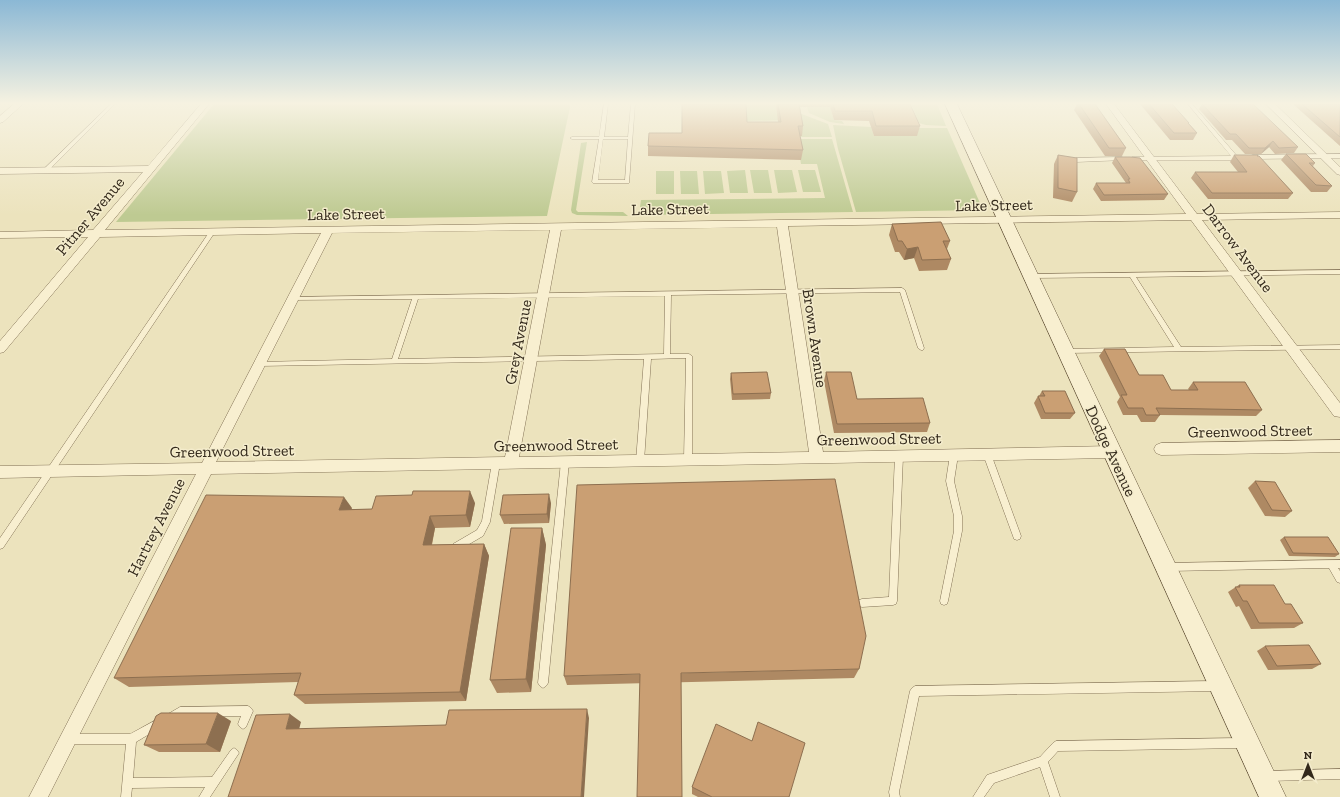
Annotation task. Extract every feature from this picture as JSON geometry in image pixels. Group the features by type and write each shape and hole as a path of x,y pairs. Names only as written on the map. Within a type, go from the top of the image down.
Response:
{"main road":[{"name":"Dodge Avenue","path":"969,141 1030,276 1268,786"}],"street":[{"name":"Pitner Avenue","path":"0,349 175,141"},
{"name":"Darrow Avenue","path":"1138,141 1339,412"},
{"path":"1308,141 1340,172"},
{"path":"0,171 151,169"},
{"name":"Lake Street","path":"0,235 1340,215"},
{"name":"Brown Avenue","path":"782,224 817,458"},
{"name":"Grey Avenue","path":"511,463 556,226"},
{"name":"Hartrey Avenue","path":"38,797 328,230"},
{"name":"Greenwood Street","path":"1162,449 1340,446"},
{"name":"Greenwood Street","path":"0,472 1112,452"}],"lane":[{"path":"46,170 75,141"},
{"path":"601,141 595,182 627,182 630,141"},
{"path":"1222,141 1236,158"},
{"path":"1076,160 1340,156"},
{"path":"0,545 212,232"},
{"path":"1030,276 1339,273"},
{"path":"1131,274 1179,349"},
{"path":"293,299 902,290 921,348"},
{"path":"667,356 668,293"},
{"path":"394,362 416,297"},
{"path":"1065,351 1340,347"},
{"path":"640,461 648,356"},
{"path":"259,364 689,356 688,460"},
{"path":"987,454 1017,536"},
{"path":"944,601 958,530 958,516 950,481 954,455"},
{"path":"862,603 893,601 899,456"},
{"path":"542,683 565,462"},
{"path":"456,547 480,533 486,522 496,463"},
{"path":"1165,567 1336,564 1340,578"},
{"path":"895,797 894,792 915,691 1221,686"},
{"path":"68,739 131,739 180,712 248,710 243,724"},
{"path":"126,797 131,739"},
{"path":"978,797 991,779 1043,761 1056,746 1247,742"},
{"path":"204,797 234,753"},
{"path":"1043,761 1055,797"},
{"path":"1268,786 1340,774"},
{"path":"127,783 214,782"}],"green space":[{"path":"183,141 563,141 547,216 116,222"},
{"path":"797,141 833,141 853,212 639,215 641,200 825,198 817,164 801,164"},
{"path":"836,141 953,141 983,210 856,212"},
{"path":"587,142 576,210 578,212 623,212 628,216 577,215 572,213 571,210 581,143"},
{"path":"745,170 748,193 730,193 727,171"},
{"path":"750,170 768,170 772,193 754,193"},
{"path":"774,170 792,170 797,192 778,193"},
{"path":"798,170 815,170 821,192 803,192"},
{"path":"656,171 674,171 674,194 656,194"},
{"path":"680,171 697,171 699,194 681,194"},
{"path":"703,171 721,171 724,193 705,194"}],"building":[{"path":"648,141 801,141 803,150 648,146"},
{"path":"1104,141 1121,141 1126,148 1109,148"},
{"path":"1243,141 1273,141 1265,148 1249,148"},
{"path":"1273,141 1292,141 1298,147 1279,148"},
{"path":"1286,154 1306,154 1315,163 1309,163 1332,186 1316,185"},
{"path":"1058,155 1077,158 1077,192 1058,188"},
{"path":"1234,155 1258,155 1257,156 1259,156 1293,193 1212,193 1195,172 1247,172"},
{"path":"1115,157 1140,158 1168,194 1104,195 1096,183 1130,183 1128,179 1130,179"},
{"path":"941,222 950,241 943,241 951,259 922,260 918,247 907,249 902,241 898,241 892,224"},
{"path":"1104,349 1125,349 1139,375 1163,375 1171,390 1198,390 1193,382 1245,382 1262,410 1156,408 1160,415 1146,415 1143,408 1128,408 1121,395 1127,395"},
{"path":"767,372 771,393 733,394 731,373"},
{"path":"826,372 851,372 857,399 923,398 930,423 837,424"},
{"path":"1042,391 1065,391 1075,413 1045,413 1038,396 1045,396"},
{"path":"835,479 866,636 859,669 681,673 682,797 637,797 640,674 564,676 577,485"},
{"path":"1255,481 1275,482 1292,511 1272,510"},
{"path":"413,491 470,491 466,515 430,516 423,545 484,544 460,692 294,695 301,673 114,678 206,495 344,497 339,510 372,509 376,496 412,495"},
{"path":"549,494 547,514 500,515 503,495"},
{"path":"511,528 542,528 526,679 490,680"},
{"path":"1284,537 1328,537 1339,554 1293,553"},
{"path":"1239,585 1274,585 1285,604 1291,604 1303,623 1259,623 1247,601 1243,601 1235,587 1240,587"},
{"path":"1309,645 1321,664 1277,666 1265,646"},
{"path":"587,709 581,797 228,797 256,715 290,714 286,729 446,725 449,710"},
{"path":"161,713 218,713 206,744 144,745 156,716"},
{"path":"758,722 805,743 789,797 712,797 692,787 716,724 752,741"}]}
